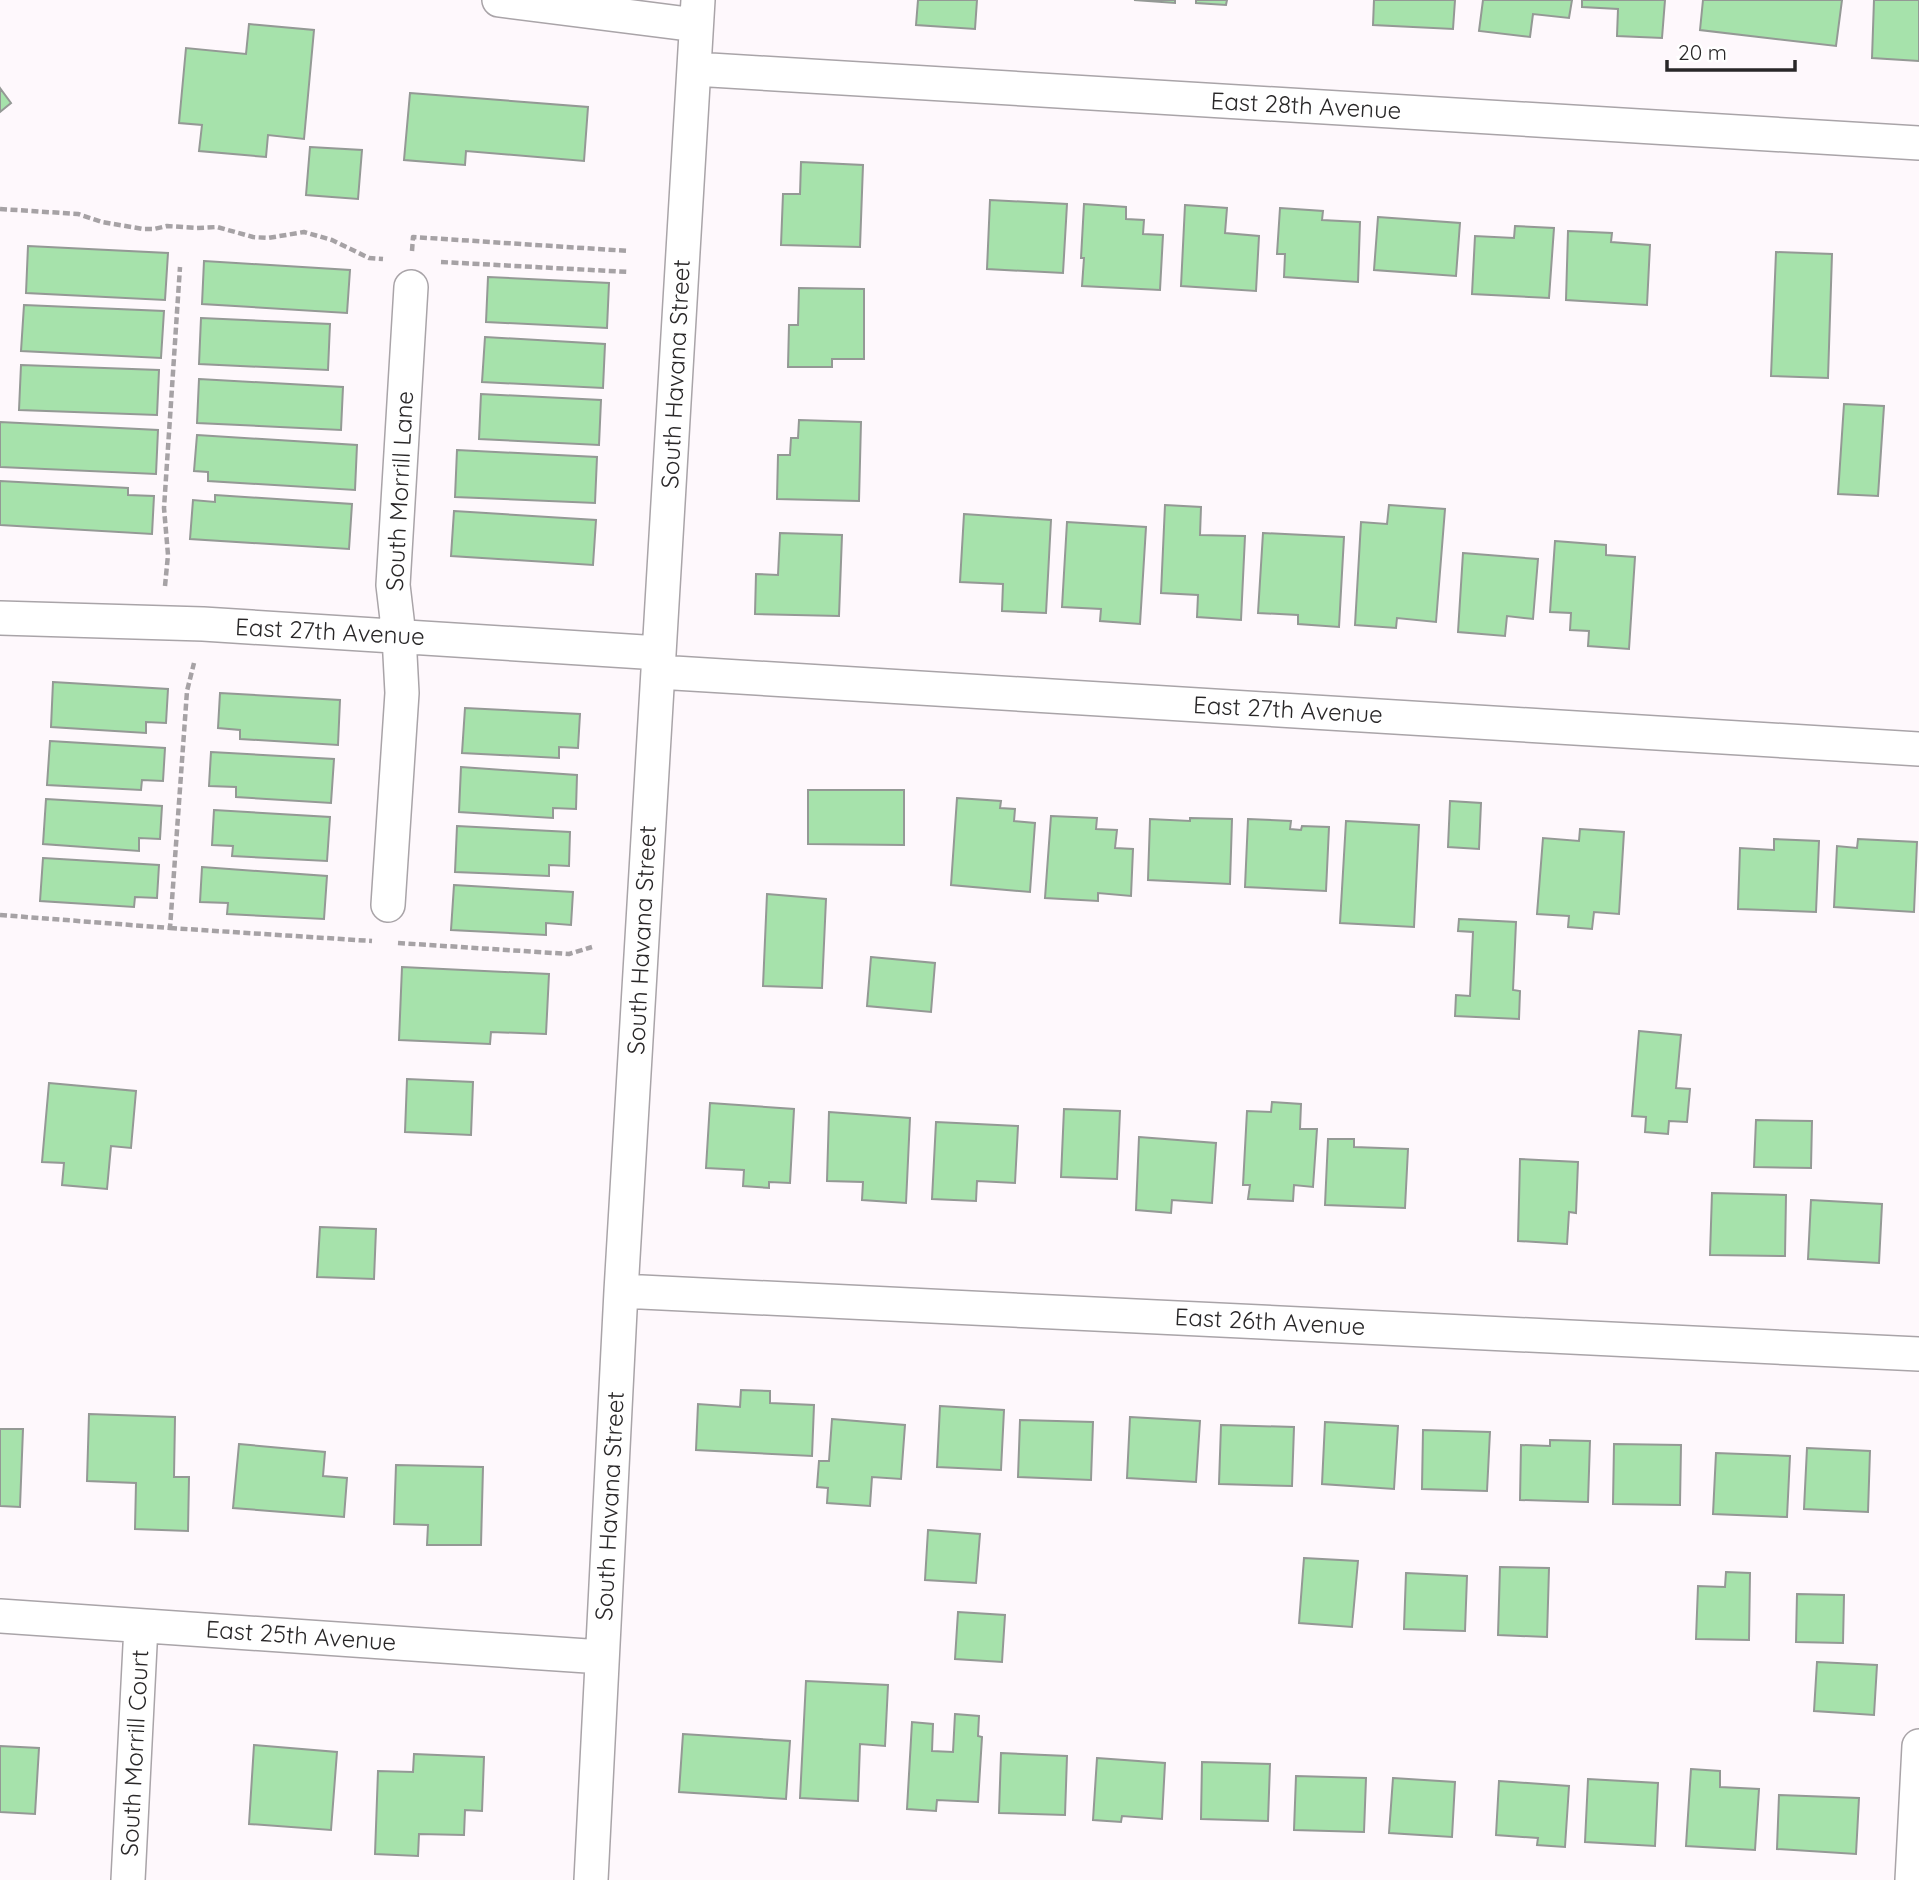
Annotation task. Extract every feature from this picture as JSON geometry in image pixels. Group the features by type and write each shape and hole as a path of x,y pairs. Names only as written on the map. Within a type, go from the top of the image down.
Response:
{"street":[{"path":"499,0 697,13"},
{"name":"South Havana Street","path":"597,1880 603,1657 621,1292 697,13"},
{"name":"East 28th Avenue","path":"694,69 1919,144"},
{"name":"South Morrill Lane","path":"388,905 402,693 393,585 411,274"},
{"name":"East 27th Avenue","path":"0,618 163,622 399,636 659,663 1919,749"},
{"name":"East 26th Avenue","path":"621,1292 1919,1354"},
{"name":"East 25th Avenue","path":"0,1616 603,1657"},
{"name":"South Morrill Court","path":"128,1880 141,1626"},
{"path":"1912,1880 1919,1746"}],"path":[{"path":"0,209 78,214 102,222 143,229 217,226 253,237 268,238 304,232 332,240 369,258 390,259"},
{"path":"411,274 413,237 629,251"},
{"path":"439,262 629,272"},
{"path":"163,622 168,555 164,508 180,267"},
{"path":"0,915 170,928 187,691 202,624"}],"building":[{"path":"918,0 977,0 975,29 916,25"},
{"path":"1134,0 1175,0 1175,3"},
{"path":"1196,0 1227,0 1226,5 1196,3"},
{"path":"1374,0 1455,0 1453,29 1373,25"},
{"path":"1483,0 1572,0 1569,18 1533,14 1530,37 1479,31"},
{"path":"1582,0 1665,0 1662,38 1617,36 1618,9 1582,7"},
{"path":"1703,0 1842,0 1836,46 1700,30"},
{"path":"1874,0 1919,0 1919,61 1872,58"},
{"path":"249,24 314,30 304,139 268,135 266,157 199,151 202,125 179,123 186,48 246,54"},
{"path":"0,88 11,103 0,112"},
{"path":"410,93 588,107 584,161 466,151 465,165 404,160"},
{"path":"310,147 362,150 358,199 306,195"},
{"path":"801,162 863,165 860,247 781,245 783,194 800,194"},
{"path":"990,200 1067,204 1063,273 987,269"},
{"path":"1084,204 1126,207 1126,219 1144,220 1143,234 1163,235 1160,290 1082,286"},
{"path":"1185,205 1227,208 1225,233 1259,236 1256,291 1181,286"},
{"path":"1280,208 1323,211 1322,220 1360,222 1358,282 1284,277 1285,254 1277,254"},
{"path":"1378,217 1460,223 1456,276 1374,270"},
{"path":"1515,226 1554,228 1549,298 1472,294 1475,236 1514,238"},
{"path":"1568,231 1612,233 1611,242 1650,245 1647,305 1566,300"},
{"path":"28,246 168,253 165,300 26,293"},
{"path":"1776,252 1832,254 1828,378 1771,376"},
{"path":"204,261 350,270 347,313 202,304"},
{"path":"488,277 609,283 607,328 486,322"},
{"path":"799,288 864,289 864,359 832,359 832,367 788,367 789,325 798,325"},
{"path":"24,305 164,311 161,358 21,351"},
{"path":"201,318 330,324 328,370 199,364"},
{"path":"485,337 605,344 603,388 482,382"},
{"path":"21,365 159,370 157,415 19,410"},
{"path":"199,379 343,387 341,430 197,423"},
{"path":"481,394 601,400 599,445 479,439"},
{"path":"1844,404 1884,406 1878,496 1838,494"},
{"path":"799,420 861,422 859,501 777,499 778,455 790,455 791,438 798,438"},
{"path":"0,422 158,430 156,474 0,467"},
{"path":"197,435 357,445 355,490 208,481 208,472 194,471"},
{"path":"457,450 597,457 595,503 455,497"},
{"path":"0,481 128,488 128,495 154,496 152,534 0,525"},
{"path":"215,495 352,504 349,549 190,539 193,500 215,502"},
{"path":"1165,505 1201,507 1200,535 1245,536 1241,620 1197,617 1198,595 1161,593"},
{"path":"1389,505 1445,509 1436,622 1397,618 1396,628 1355,625 1361,522 1387,524"},
{"path":"454,511 596,520 593,565 451,556"},
{"path":"964,514 1051,520 1046,613 1002,611 1003,584 960,582"},
{"path":"1067,522 1146,527 1140,624 1100,621 1101,609 1062,607"},
{"path":"780,533 842,535 839,616 755,614 756,574 778,575"},
{"path":"1263,533 1344,537 1339,627 1298,624 1298,615 1258,613"},
{"path":"1555,541 1606,545 1606,555 1635,557 1629,649 1588,646 1589,631 1570,630 1571,613 1550,612"},
{"path":"1463,553 1538,559 1533,619 1507,616 1505,636 1458,632"},
{"path":"53,682 168,689 166,723 146,722 146,733 51,727"},
{"path":"220,693 340,700 338,745 240,739 240,730 218,728"},
{"path":"465,708 580,714 578,748 559,747 559,758 462,753"},
{"path":"50,741 165,748 163,781 142,780 141,790 47,785"},
{"path":"211,752 334,759 331,803 236,797 236,787 209,786"},
{"path":"461,767 577,775 576,809 553,808 553,818 459,812"},
{"path":"808,790 904,790 904,845 808,844"},
{"path":"957,798 1001,801 1000,808 1015,809 1014,821 1035,823 1030,892 951,885"},
{"path":"46,799 162,806 160,839 139,838 139,851 43,844"},
{"path":"1450,801 1481,803 1479,849 1448,847"},
{"path":"214,810 330,817 327,861 232,856 233,846 212,845"},
{"path":"1051,816 1097,818 1096,829 1117,830 1115,848 1133,849 1131,896 1098,893 1098,901 1045,898"},
{"path":"1190,818 1232,819 1230,884 1148,880 1150,819 1190,821"},
{"path":"1248,819 1291,821 1290,829 1301,830 1302,826 1329,827 1326,891 1245,887"},
{"path":"1346,821 1419,825 1414,927 1340,923"},
{"path":"457,826 570,832 569,866 549,865 549,876 455,872"},
{"path":"1580,829 1624,832 1619,914 1594,912 1592,929 1568,927 1569,916 1537,914 1543,838 1579,841"},
{"path":"1774,839 1819,841 1816,912 1738,909 1740,848 1774,850"},
{"path":"1858,839 1917,842 1914,912 1834,907 1837,846 1857,848"},
{"path":"43,858 159,865 157,898 135,897 134,907 40,901"},
{"path":"202,867 327,876 324,919 227,914 228,903 200,902"},
{"path":"454,885 573,892 571,925 546,923 546,935 451,930"},
{"path":"767,894 826,899 822,988 763,986"},
{"path":"1459,919 1516,922 1513,990 1520,991 1519,1019 1455,1016 1456,995 1470,996 1473,932 1458,931"},
{"path":"871,957 935,963 931,1012 867,1006"},
{"path":"402,967 549,974 546,1034 491,1032 490,1044 399,1040"},
{"path":"1639,1031 1681,1035 1676,1088 1690,1089 1687,1122 1669,1121 1668,1134 1645,1132 1646,1117 1632,1116"},
{"path":"407,1079 473,1082 471,1135 405,1132"},
{"path":"49,1083 136,1091 131,1148 111,1146 107,1189 62,1185 64,1163 42,1162"},
{"path":"1272,1102 1301,1104 1300,1129 1317,1129 1313,1187 1294,1185 1293,1201 1248,1199 1250,1185 1243,1185 1247,1111 1271,1112"},
{"path":"710,1103 794,1109 790,1183 769,1182 769,1188 743,1186 744,1170 706,1168"},
{"path":"1064,1109 1120,1111 1117,1179 1061,1177"},
{"path":"829,1112 910,1118 906,1203 862,1200 863,1182 827,1181"},
{"path":"1756,1120 1812,1121 1811,1168 1754,1167"},
{"path":"936,1122 1018,1126 1015,1183 977,1181 976,1201 932,1199"},
{"path":"1139,1137 1216,1143 1212,1203 1172,1200 1171,1213 1136,1210"},
{"path":"1328,1139 1354,1139 1354,1147 1408,1149 1405,1208 1325,1205"},
{"path":"1520,1159 1578,1162 1576,1213 1569,1212 1567,1244 1518,1241"},
{"path":"1712,1193 1786,1195 1785,1256 1710,1255"},
{"path":"1811,1200 1882,1204 1879,1263 1808,1259"},
{"path":"320,1227 376,1229 374,1279 317,1277"},
{"path":"741,1390 770,1391 770,1403 814,1405 812,1456 696,1450 698,1404 740,1407"},
{"path":"940,1406 1004,1410 1001,1470 937,1467"},
{"path":"89,1414 175,1417 174,1477 189,1477 188,1531 135,1529 136,1483 87,1481"},
{"path":"1130,1417 1200,1421 1196,1482 1127,1478"},
{"path":"832,1419 905,1425 901,1479 872,1477 870,1506 827,1503 828,1488 817,1487 819,1461 829,1461"},
{"path":"1020,1420 1093,1422 1091,1480 1018,1477"},
{"path":"1325,1422 1398,1426 1394,1489 1322,1484"},
{"path":"1221,1425 1294,1427 1292,1486 1219,1484"},
{"path":"0,1429 23,1429 20,1507 0,1506"},
{"path":"1423,1430 1490,1432 1487,1491 1422,1489"},
{"path":"1550,1440 1590,1441 1588,1502 1520,1500 1521,1445 1550,1446"},
{"path":"239,1444 325,1452 323,1476 347,1478 344,1517 233,1508"},
{"path":"1614,1444 1681,1445 1680,1505 1613,1504"},
{"path":"1807,1448 1870,1451 1868,1512 1804,1509"},
{"path":"1716,1453 1790,1456 1787,1517 1713,1514"},
{"path":"396,1465 483,1467 481,1545 427,1545 428,1525 394,1524"},
{"path":"928,1530 980,1534 976,1583 925,1580"},
{"path":"1304,1558 1358,1561 1352,1627 1299,1623"},
{"path":"1500,1567 1549,1568 1547,1637 1498,1635"},
{"path":"1726,1572 1750,1573 1749,1640 1696,1639 1698,1586 1725,1587"},
{"path":"1406,1573 1467,1576 1465,1631 1404,1629"},
{"path":"1797,1594 1844,1595 1843,1643 1796,1642"},
{"path":"958,1612 1005,1615 1002,1662 955,1659"},
{"path":"1817,1662 1877,1665 1874,1715 1814,1711"},
{"path":"806,1681 888,1685 885,1746 860,1744 858,1801 800,1798"},
{"path":"955,1714 979,1716 978,1736 982,1737 978,1802 937,1800 936,1811 907,1809 912,1722 933,1724 932,1751 953,1752"},
{"path":"683,1734 790,1741 786,1799 679,1792"},
{"path":"254,1745 337,1752 331,1830 249,1824"},
{"path":"0,1746 39,1748 35,1814 0,1812"},
{"path":"1001,1753 1067,1756 1065,1815 999,1813"},
{"path":"414,1754 484,1757 482,1811 465,1810 464,1835 419,1834 418,1856 375,1854 378,1771 413,1772"},
{"path":"1097,1758 1165,1763 1162,1819 1122,1816 1121,1822 1093,1820"},
{"path":"1202,1762 1270,1764 1268,1821 1201,1819"},
{"path":"1691,1769 1720,1771 1720,1787 1759,1789 1755,1850 1686,1846"},
{"path":"1296,1776 1366,1778 1364,1832 1294,1830"},
{"path":"1393,1778 1455,1782 1452,1837 1389,1833"},
{"path":"1588,1779 1658,1783 1655,1846 1585,1842"},
{"path":"1499,1781 1569,1786 1565,1847 1537,1845 1538,1838 1496,1835"},
{"path":"1779,1795 1859,1798 1856,1854 1777,1849"}]}
